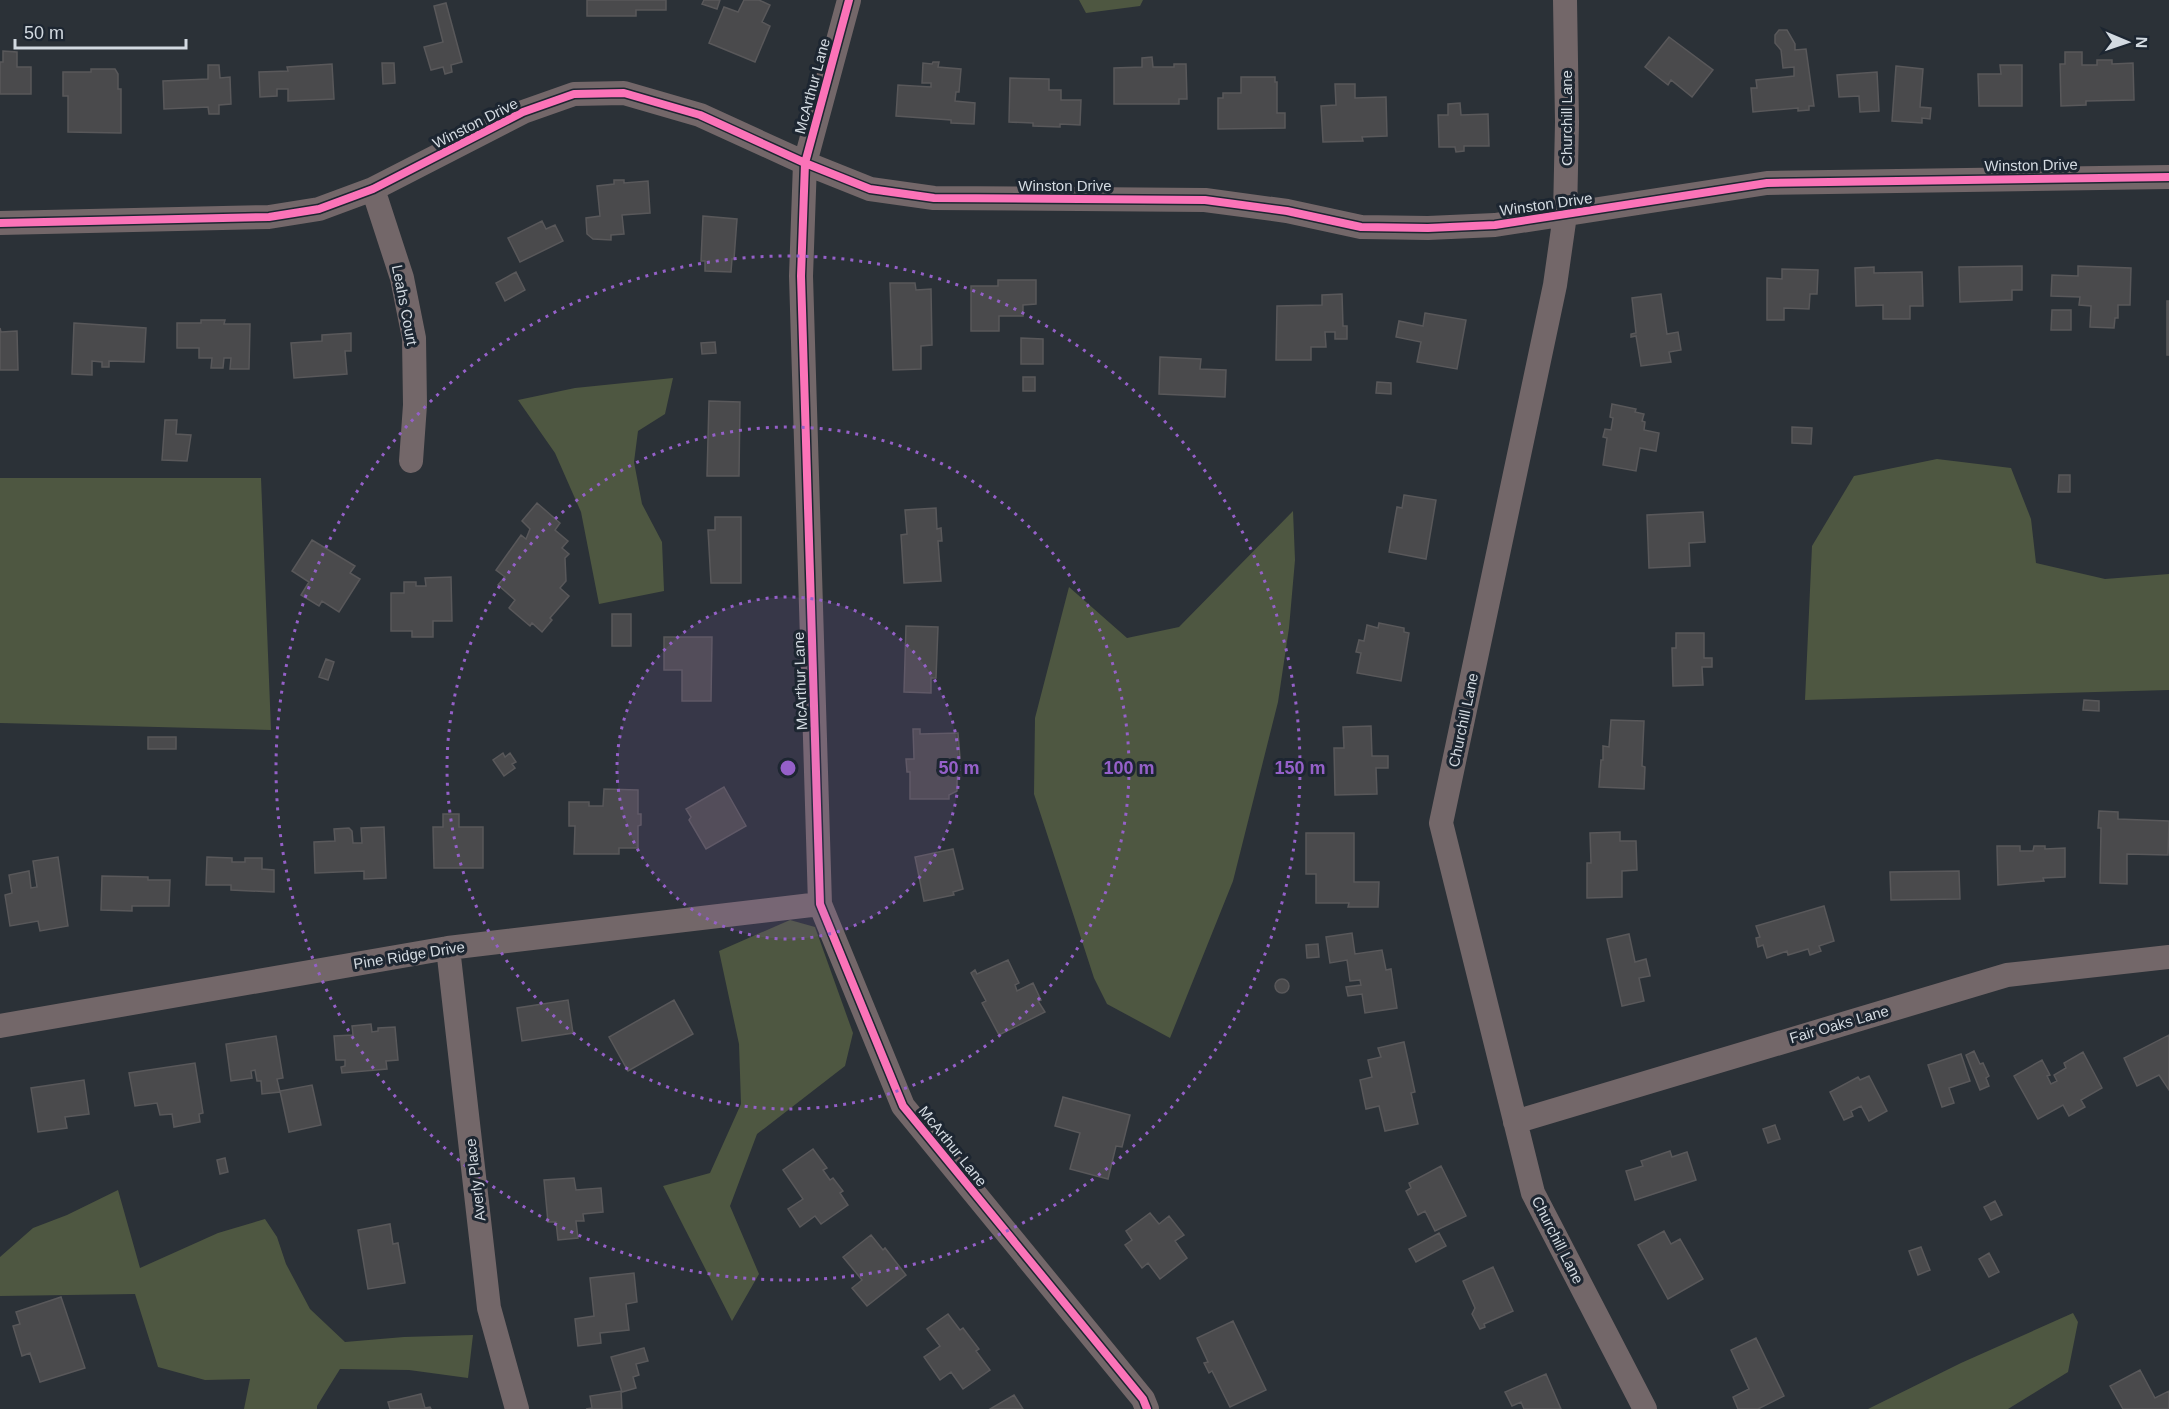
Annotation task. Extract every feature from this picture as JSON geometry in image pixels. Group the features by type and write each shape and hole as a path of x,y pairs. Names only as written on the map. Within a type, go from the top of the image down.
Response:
{"street":[{"name":"McArthur Lane","path":"849,0 805,164 801,276 820,904 903,1106 1143,1399 1147,1409"},
{"name":"Churchill Lane","path":"1565,0 1567,122 1565,215 1555,285 1529,417 1441,823 1533,1193 1645,1409"},
{"name":"Winston Drive","path":"0,223 269,217 319,209 373,189 523,112 574,94 624,93 700,115 805,164 870,189 934,198 1205,200 1287,212 1361,227 1428,228 1495,225 1767,183 2169,177"},
{"name":"Leahs Court","path":"373,189 402,278 414,338 415,405 411,461"},
{"name":"Pine Ridge Drive","path":"0,1026 448,948 820,904"},
{"name":"Averly Place","path":"448,948 489,1308 518,1409"},
{"name":"Fair Oaks Lane","path":"1515,1122 2007,975 2169,957"}],"green space":[{"path":"1079,0 1143,0 1140,6 1086,13"},
{"path":"673,378 665,414 638,431 634,462 642,504 662,542 664,591 599,604 581,512 555,453 518,400 575,388"},
{"path":"1937,459 2011,468 2031,519 2036,563 2105,579 2169,574 2169,690 1805,700 1812,546 1854,476"},
{"path":"0,478 261,478 271,730 0,723"},
{"path":"1293,511 1295,560 1289,628 1278,702 1233,881 1170,1038 1107,1004 1094,978 1034,794 1035,718 1069,587 1127,638 1179,627"},
{"path":"790,920 815,927 853,1033 845,1066 757,1134 730,1206 759,1274 732,1321 663,1186 710,1173 741,1104 739,1044 719,951"},
{"path":"118,1190 140,1268 218,1233 265,1219 277,1237 286,1264 310,1309 345,1342 473,1335 468,1378 409,1370 340,1369 317,1409 244,1409 250,1379 205,1380 158,1367 135,1294 0,1296 0,1257 33,1228 67,1215"},
{"path":"2073,1313 2078,1322 2068,1372 2008,1409 1868,1409 1961,1363"}],"building":[{"path":"587,0 666,0 666,10 636,10 636,16 587,16"},
{"path":"704,0 720,0 717,9 702,4"},
{"path":"744,0 759,0 770,5 762,22 770,26 755,62 709,43 724,7 738,12"},
{"path":"446,3 462,62 451,65 452,72 445,74 443,67 431,70 424,47 443,42 434,6"},
{"path":"1779,30 1787,30 1795,44 1795,50 1806,49 1814,106 1809,106 1809,110 1798,111 1798,108 1753,112 1751,88 1757,88 1756,80 1794,76 1794,67 1783,68 1781,50 1775,43 1775,35"},
{"path":"1669,37 1713,70 1692,97 1671,80 1668,85 1645,67"},
{"path":"3,51 17,52 17,67 31,67 31,94 0,94 0,62 3,62"},
{"path":"2065,52 2082,52 2082,65 2097,65 2097,60 2112,60 2112,64 2133,63 2134,100 2086,101 2086,105 2061,106 2060,64 2065,64"},
{"path":"1152,57 1153,67 1174,67 1174,64 1186,64 1187,99 1179,99 1179,104 1114,104 1114,68 1142,67 1142,58"},
{"path":"939,62 938,67 961,69 959,92 956,92 955,101 975,103 974,124 896,116 898,85 931,87 931,83 922,83 923,63 932,64"},
{"path":"382,63 394,63 395,83 383,84"},
{"path":"332,64 334,99 288,101 288,89 277,89 277,96 260,97 259,72 288,71 287,67"},
{"path":"208,65 219,65 220,78 230,77 231,104 219,105 219,114 209,114 208,107 164,109 163,81 208,79"},
{"path":"2000,65 2022,65 2022,106 1979,106 1978,74 2001,74"},
{"path":"1896,66 1923,69 1920,107 1931,108 1930,119 1922,118 1922,123 1892,121"},
{"path":"91,69 115,69 118,74 118,89 121,89 121,133 68,132 68,96 63,96 63,72 91,72"},
{"path":"1877,72 1879,111 1860,112 1859,96 1839,97 1837,75"},
{"path":"1241,77 1275,77 1277,113 1285,113 1285,128 1218,129 1218,98 1223,98 1223,93 1241,93"},
{"path":"1010,78 1049,79 1049,90 1061,90 1061,100 1081,100 1080,125 1033,126 1033,123 1009,122"},
{"path":"1335,84 1355,84 1355,98 1386,97 1387,136 1362,137 1363,141 1323,142 1321,106 1336,105"},
{"path":"1460,103 1461,115 1488,114 1489,146 1464,146 1464,151 1456,152 1455,147 1439,147 1438,115 1448,115 1448,104"},
{"path":"614,180 624,180 624,183 648,181 650,213 622,215 624,234 611,235 611,240 593,239 587,234 586,218 600,216 597,186 614,184"},
{"path":"703,216 737,219 731,272 705,271 705,261 701,261"},
{"path":"542,221 546,229 555,225 563,241 520,262 508,238"},
{"path":"2022,266 2022,290 2012,290 2012,300 1960,302 1959,267"},
{"path":"2078,266 2131,268 2130,305 2118,305 2118,318 2115,318 2114,328 2090,327 2091,306 2079,305 2080,297 2051,296 2052,275 2078,276"},
{"path":"1874,267 1874,273 1922,272 1923,306 1910,306 1910,319 1883,319 1883,305 1856,306 1855,268"},
{"path":"1782,269 1818,270 1817,294 1810,294 1809,309 1784,308 1784,320 1767,320 1767,278 1782,279"},
{"path":"516,272 525,290 505,301 496,283"},
{"path":"998,280 1036,280 1036,304 1023,305 1023,316 999,316 999,331 971,331 971,286 998,286"},
{"path":"890,283 915,283 916,290 931,289 932,345 921,346 921,369 893,370"},
{"path":"1342,294 1343,326 1347,326 1347,339 1335,339 1335,332 1325,332 1326,347 1311,347 1311,360 1276,360 1277,306 1322,305 1322,295"},
{"path":"1661,294 1667,334 1678,332 1681,350 1669,352 1671,362 1641,366 1636,336 1631,337 1631,334 1636,333 1632,298"},
{"path":"2167,301 2169,301 2169,355 2167,355"},
{"path":"2052,310 2071,310 2071,330 2051,330"},
{"path":"1425,313 1466,320 1457,369 1417,362 1421,342 1396,337 1399,321 1423,326"},
{"path":"201,320 225,320 224,324 250,324 249,369 230,369 231,358 224,358 223,368 211,368 212,358 199,358 199,348 177,348 177,323 201,323"},
{"path":"74,323 146,328 144,362 109,361 109,367 102,367 102,362 92,361 92,375 72,374"},
{"path":"0,328 1,332 17,331 18,370 0,370"},
{"path":"351,333 351,351 345,351 347,374 294,378 291,343 322,341 322,335"},
{"path":"1021,338 1043,339 1043,364 1021,364"},
{"path":"715,342 716,353 702,354 701,343"},
{"path":"1160,357 1201,359 1200,369 1226,370 1225,397 1159,394"},
{"path":"1023,377 1035,377 1035,391 1023,391"},
{"path":"1377,382 1391,383 1391,394 1376,393"},
{"path":"709,401 740,402 739,476 707,476"},
{"path":"1612,404 1636,409 1635,412 1644,414 1642,421 1645,422 1644,430 1659,433 1656,451 1640,448 1636,471 1603,465 1607,438 1603,437 1605,429 1611,430"},
{"path":"165,420 177,420 176,434 191,435 187,461 162,460"},
{"path":"1792,427 1812,428 1811,444 1792,443"},
{"path":"2059,475 2070,475 2070,492 2058,492"},
{"path":"1404,495 1436,500 1426,559 1389,552 1397,507 1402,508"},
{"path":"537,503 560,523 555,530 568,541 562,548 569,554 565,558 566,581 560,588 569,596 550,618 552,620 542,632 532,623 530,626 509,608 515,600 498,585 505,577 496,570 521,535 526,539 530,529 522,521"},
{"path":"936,508 937,529 941,528 942,541 938,541 941,581 904,583 901,535 907,534 905,510"},
{"path":"1703,512 1705,542 1689,543 1690,566 1649,568 1647,515"},
{"path":"715,517 741,517 741,583 711,583 708,530 715,530"},
{"path":"312,540 355,566 350,573 360,579 339,612 322,601 319,606 301,595 309,582 292,571"},
{"path":"451,577 452,621 433,621 433,637 412,637 412,631 391,631 391,593 404,593 404,582 416,582 416,586 426,586 425,578"},
{"path":"612,614 631,614 631,646 612,646"},
{"path":"1379,623 1404,628 1404,632 1409,633 1401,681 1357,673 1361,653 1356,652 1359,640 1364,641 1367,625 1378,628"},
{"path":"906,626 938,627 936,678 931,678 931,693 904,692"},
{"path":"1676,633 1704,633 1704,658 1712,658 1712,667 1702,667 1703,685 1673,686 1672,648 1676,648"},
{"path":"664,637 712,637 711,701 682,701 682,670 664,670"},
{"path":"326,659 334,662 328,680 319,677"},
{"path":"2084,700 2099,701 2099,711 2083,710"},
{"path":"1611,720 1644,721 1642,766 1645,767 1644,789 1599,787 1603,746 1609,747"},
{"path":"1371,726 1372,756 1388,756 1388,768 1376,768 1377,794 1335,795 1334,748 1344,748 1343,727"},
{"path":"913,729 920,729 920,734 958,733 960,758 953,759 953,770 957,774 957,791 949,795 949,799 910,799 910,772 907,772 906,759 914,759"},
{"path":"148,737 176,737 176,749 148,749"},
{"path":"503,753 505,757 510,753 516,762 512,764 515,768 504,776 493,760"},
{"path":"724,787 746,826 706,849 689,820 691,817 686,809"},
{"path":"604,789 638,790 638,814 641,814 641,825 638,826 638,848 619,848 619,854 574,854 575,826 569,826 569,802 589,802 589,806 603,806"},
{"path":"2099,811 2118,812 2118,819 2169,821 2168,855 2127,854 2127,884 2100,883"},
{"path":"443,814 459,814 459,827 483,827 483,868 434,868 433,827 443,827"},
{"path":"384,827 386,878 364,879 364,871 315,873 314,842 335,841 334,829 349,828 352,831 353,843 362,843 361,828"},
{"path":"1620,832 1620,841 1636,841 1637,870 1622,871 1622,897 1587,898 1587,863 1591,863 1590,833"},
{"path":"1306,833 1354,833 1354,882 1379,882 1378,907 1348,907 1349,903 1316,903 1316,874 1306,874"},
{"path":"1997,846 2020,846 2020,851 2033,851 2034,846 2045,846 2045,849 2065,848 2065,877 1998,885"},
{"path":"953,849 963,889 953,892 954,895 924,901 915,857"},
{"path":"58,857 68,926 40,931 38,921 10,926 5,895 12,893 9,875 29,871 31,888 37,887 33,861"},
{"path":"207,857 232,858 232,862 245,862 245,858 262,858 262,869 274,870 274,892 231,890 231,885 206,885"},
{"path":"1959,871 1960,899 1891,900 1890,872"},
{"path":"102,876 170,880 169,906 132,906 132,911 101,910"},
{"path":"1824,906 1834,941 1819,946 1821,951 1810,955 1808,949 1788,955 1787,951 1767,958 1763,945 1758,947 1756,938 1760,937 1756,926"},
{"path":"1352,933 1355,954 1382,950 1386,970 1391,969 1397,1008 1365,1013 1362,994 1348,996 1346,987 1361,985 1360,980 1350,981 1347,960 1330,963 1326,937"},
{"path":"1629,934 1635,962 1646,959 1650,976 1639,978 1644,1001 1622,1006 1607,939"},
{"path":"1318,944 1319,957 1307,958 1306,945"},
{"path":"1008,960 1019,983 1015,985 1017,991 1033,983 1041,1000 1038,1001 1045,1012 999,1035 982,1003 986,1001 971,973 975,970 977,974"},
{"path":"1279,979 1285,979 1289,986 1285,993 1279,993 1275,989 1275,983"},
{"path":"568,1000 573,1033 522,1041 517,1008"},
{"path":"674,1000 693,1034 628,1071 609,1037"},
{"path":"371,1024 372,1032 378,1031 378,1028 395,1027 398,1060 386,1061 387,1069 342,1073 341,1067 345,1066 345,1060 336,1060 334,1036 353,1035 352,1026"},
{"path":"2169,1035 2169,1090 2159,1075 2137,1086 2124,1058"},
{"path":"276,1036 283,1078 277,1079 280,1092 262,1094 261,1081 257,1081 255,1070 251,1071 252,1078 231,1081 226,1044"},
{"path":"1404,1042 1415,1092 1411,1093 1418,1124 1385,1131 1379,1106 1366,1109 1360,1080 1372,1077 1368,1060 1381,1057 1378,1048"},
{"path":"1974,1051 1989,1076 1986,1078 1989,1086 1980,1090 1966,1055"},
{"path":"2083,1052 2102,1088 2081,1100 2085,1107 2069,1116 2063,1105 2038,1119 2014,1076 2042,1060 2050,1075 2047,1076 2051,1084 2057,1081 2054,1075 2066,1068 2064,1063"},
{"path":"1961,1054 1970,1081 1949,1088 1954,1103 1942,1107 1928,1065"},
{"path":"195,1063 203,1113 199,1114 200,1122 174,1127 172,1114 160,1115 157,1103 135,1106 129,1073"},
{"path":"1869,1076 1887,1111 1869,1121 1861,1106 1851,1111 1853,1116 1844,1120 1830,1092 1858,1077 1860,1080"},
{"path":"84,1080 89,1114 65,1117 67,1128 38,1132 31,1088"},
{"path":"312,1085 321,1125 289,1132 280,1091"},
{"path":"1063,1097 1130,1115 1122,1147 1116,1146 1108,1179 1070,1169 1080,1133 1055,1126"},
{"path":"1775,1125 1780,1139 1768,1143 1763,1129"},
{"path":"813,1149 827,1168 823,1170 830,1180 833,1178 843,1191 840,1193 848,1205 821,1224 815,1216 800,1227 788,1209 803,1199 783,1170"},
{"path":"1670,1151 1672,1157 1687,1152 1696,1180 1635,1200 1626,1171 1643,1166 1641,1161"},
{"path":"225,1158 228,1172 220,1174 217,1160"},
{"path":"1441,1166 1466,1216 1435,1231 1425,1211 1418,1215 1406,1191 1411,1188 1409,1183"},
{"path":"574,1178 576,1190 601,1188 603,1212 583,1214 584,1221 576,1221 578,1238 558,1240 556,1222 548,1222 544,1180"},
{"path":"1995,1201 2002,1215 1991,1220 1984,1207"},
{"path":"1150,1213 1159,1224 1169,1216 1184,1235 1175,1241 1187,1258 1160,1279 1148,1263 1142,1268 1125,1245 1132,1240 1126,1231"},
{"path":"390,1224 393,1244 398,1243 405,1283 368,1289 358,1230"},
{"path":"1664,1231 1671,1244 1680,1239 1703,1279 1668,1299 1638,1245"},
{"path":"1439,1233 1446,1246 1416,1262 1409,1249"},
{"path":"871,1235 883,1250 885,1248 906,1275 867,1306 852,1288 862,1280 843,1257"},
{"path":"1921,1247 1930,1270 1918,1275 1909,1251"},
{"path":"1989,1253 1999,1272 1989,1277 1979,1259"},
{"path":"1493,1267 1513,1311 1484,1324 1485,1327 1480,1329 1472,1314 1475,1308 1463,1281"},
{"path":"634,1273 637,1302 626,1304 629,1330 600,1333 601,1343 578,1346 575,1319 594,1316 590,1278"},
{"path":"61,1297 85,1368 40,1382 30,1353 22,1356 13,1326 20,1324 16,1312"},
{"path":"948,1314 960,1330 963,1328 979,1349 976,1351 990,1370 963,1389 951,1372 940,1380 924,1357 940,1346 927,1329"},
{"path":"1233,1321 1266,1390 1230,1407 1212,1371 1209,1373 1204,1363 1208,1362 1197,1338"},
{"path":"1756,1338 1784,1396 1758,1409 1738,1409 1733,1397 1749,1389 1731,1350"},
{"path":"644,1348 648,1361 636,1364 639,1375 633,1377 636,1388 622,1392 611,1357"},
{"path":"2140,1370 2155,1398 2169,1391 2169,1409 2123,1409 2110,1386"},
{"path":"1546,1374 1561,1409 1524,1409 1521,1402 1512,1406 1505,1392"},
{"path":"621,1391 622,1409 586,1409 592,1408 590,1396"},
{"path":"421,1394 425,1408 430,1407 431,1409 390,1409 388,1402"},
{"path":"1014,1395 1023,1409 990,1409"}],"cycle path":[{"path":"849,0 805,163 801,276 820,904 903,1106 1143,1399 1147,1409"},
{"path":"0,223 269,217 319,209 373,189 523,112 574,94 624,93 700,115 805,163 870,189 934,198 1205,200 1287,211 1361,227 1428,228 1495,225 1767,183 2169,177"}]}
